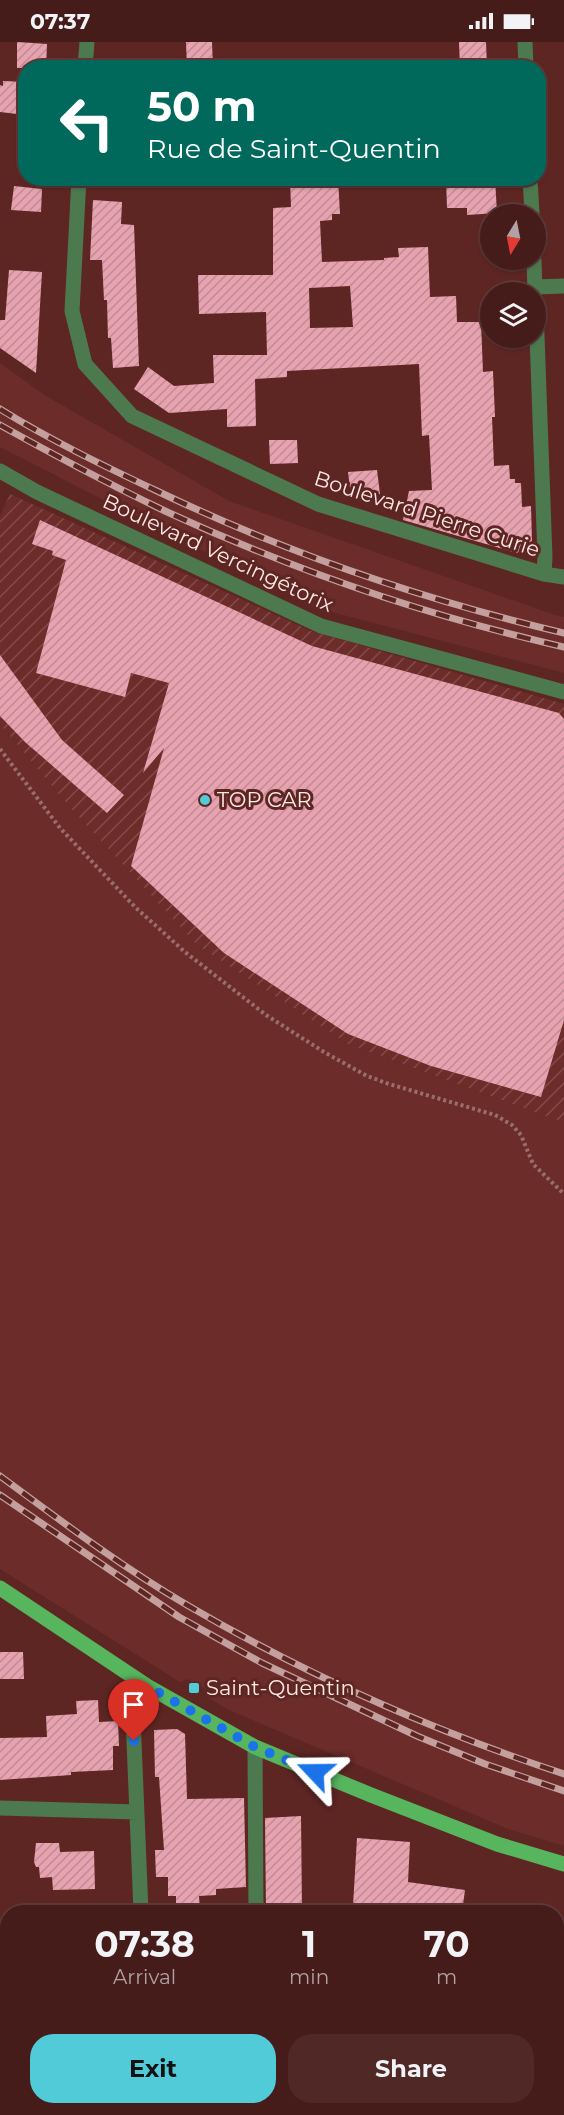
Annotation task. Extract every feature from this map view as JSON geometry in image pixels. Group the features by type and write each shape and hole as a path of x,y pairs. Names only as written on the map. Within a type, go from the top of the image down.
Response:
{"main road":[{"path":"0,1588 147,1686 255,1747 497,1844 564,1864"}],"street":[{"path":"86,60 87,42"},
{"path":"525,42 526,60"},
{"name":"Boulevard Pierre Curie","path":"79,186 72,311 85,364 132,416 318,504 544,574 564,577"},
{"path":"530,186 531,204"},
{"path":"546,288 564,286"},
{"path":"537,348 544,574"},
{"name":"Boulevard Vercingétorix","path":"0,471 37,492 321,627 564,692"},
{"path":"141,1905 134,1718 135,1708 147,1686"},
{"path":"255,1747 256,1905"},
{"path":"0,1808 137,1812"}],"path":[{"path":"0,749 60,828 135,908 184,952 266,1015 324,1052 368,1076 495,1115 512,1125 521,1136 533,1164 564,1194"}],"shaded area":[{"path":"0,363 46,396 229,501 564,617 564,673 313,607 0,447"},
{"path":"10,494 311,631 564,704 564,1123 348,1044 197,945 68,805 0,724 0,516"},
{"path":"0,724 68,805 197,945 348,1044 564,1123 564,1846 508,1829 229,1710 205,1696 204,1688 187,1679 180,1682 0,1569"}],"building":[{"path":"17,42 47,44 46,60 18,60 17,68"},
{"path":"186,42 212,42 213,60 187,60"},
{"path":"459,42 486,42 487,60 460,60"},
{"path":"3,81 18,82 18,114 0,112 0,85 3,86"},
{"path":"14,186 42,189 41,212 11,210"},
{"path":"290,186 338,186 340,214 332,214 332,220 320,221 322,262 384,260 384,258 399,257 398,248 428,247 430,297 456,296 457,322 480,322 483,372 493,371 494,466 509,465 510,479 515,479 515,483 521,483 522,507 531,506 532,541 517,553 403,520 409,491 432,490 429,435 422,436 419,364 287,371 287,377 255,379 256,426 227,427 227,409 169,413 134,389 148,367 174,386 214,383 213,355 267,355 266,312 199,314 198,275 273,275 273,208 291,207","holes":["350,286 353,327 310,328 309,288"]},
{"path":"446,186 495,186 496,204 480,204 480,214 467,215 467,208 447,208"},
{"path":"93,200 122,202 121,224 134,225 139,366 113,368 111,338 108,338 107,300 104,300 102,260 90,260"},
{"path":"9,270 42,272 36,373 0,348 0,320 5,320"},
{"path":"269,440 297,440 298,463 270,464"},
{"path":"377,470 380,494 351,496 348,472"},
{"path":"40,520 312,646 559,713 564,719 564,1020 541,1097 431,1066 348,1034 224,953 131,866 164,748 143,773 169,683 131,673 125,697 36,673 66,560 52,555 53,551 32,544"},
{"path":"0,655 62,740 124,795 107,813 25,742 0,716"},
{"path":"0,1652 23,1652 24,1679 0,1679"},
{"path":"98,1700 99,1722 118,1721 119,1746 113,1746 113,1770 0,1780 0,1738 47,1737 46,1716 77,1714 76,1701"},
{"path":"177,1729 185,1734 187,1799 244,1798 246,1887 216,1889 216,1895 199,1896 200,1905 176,1905 176,1896 168,1896 168,1877 156,1877 155,1850 164,1850 159,1777 155,1777 154,1730"},
{"path":"301,1816 302,1905 266,1905 265,1818"},
{"path":"357,1838 410,1842 408,1882 465,1890 463,1905 353,1905"},
{"path":"36,1843 59,1843 60,1852 94,1851 95,1889 53,1890 52,1877 40,1878 39,1867 36,1867 34,1862"}],"railway":[{"path":"0,409 97,462 256,535 408,590 459,606 564,633"},
{"path":"0,425 165,511 262,553 411,606 564,647"},
{"path":"0,1476 139,1575 232,1631 371,1700 467,1739 564,1774"},
{"path":"0,1495 179,1617 262,1663 417,1736 485,1764 564,1791"}],"place":[{"name":"TOP CAR","path":"205,800"},
{"name":"Saint-Quentin","path":"194,1688"}],"route":[{"path":"134,1741 135,1708 147,1686 255,1747 315,1772"}]}
